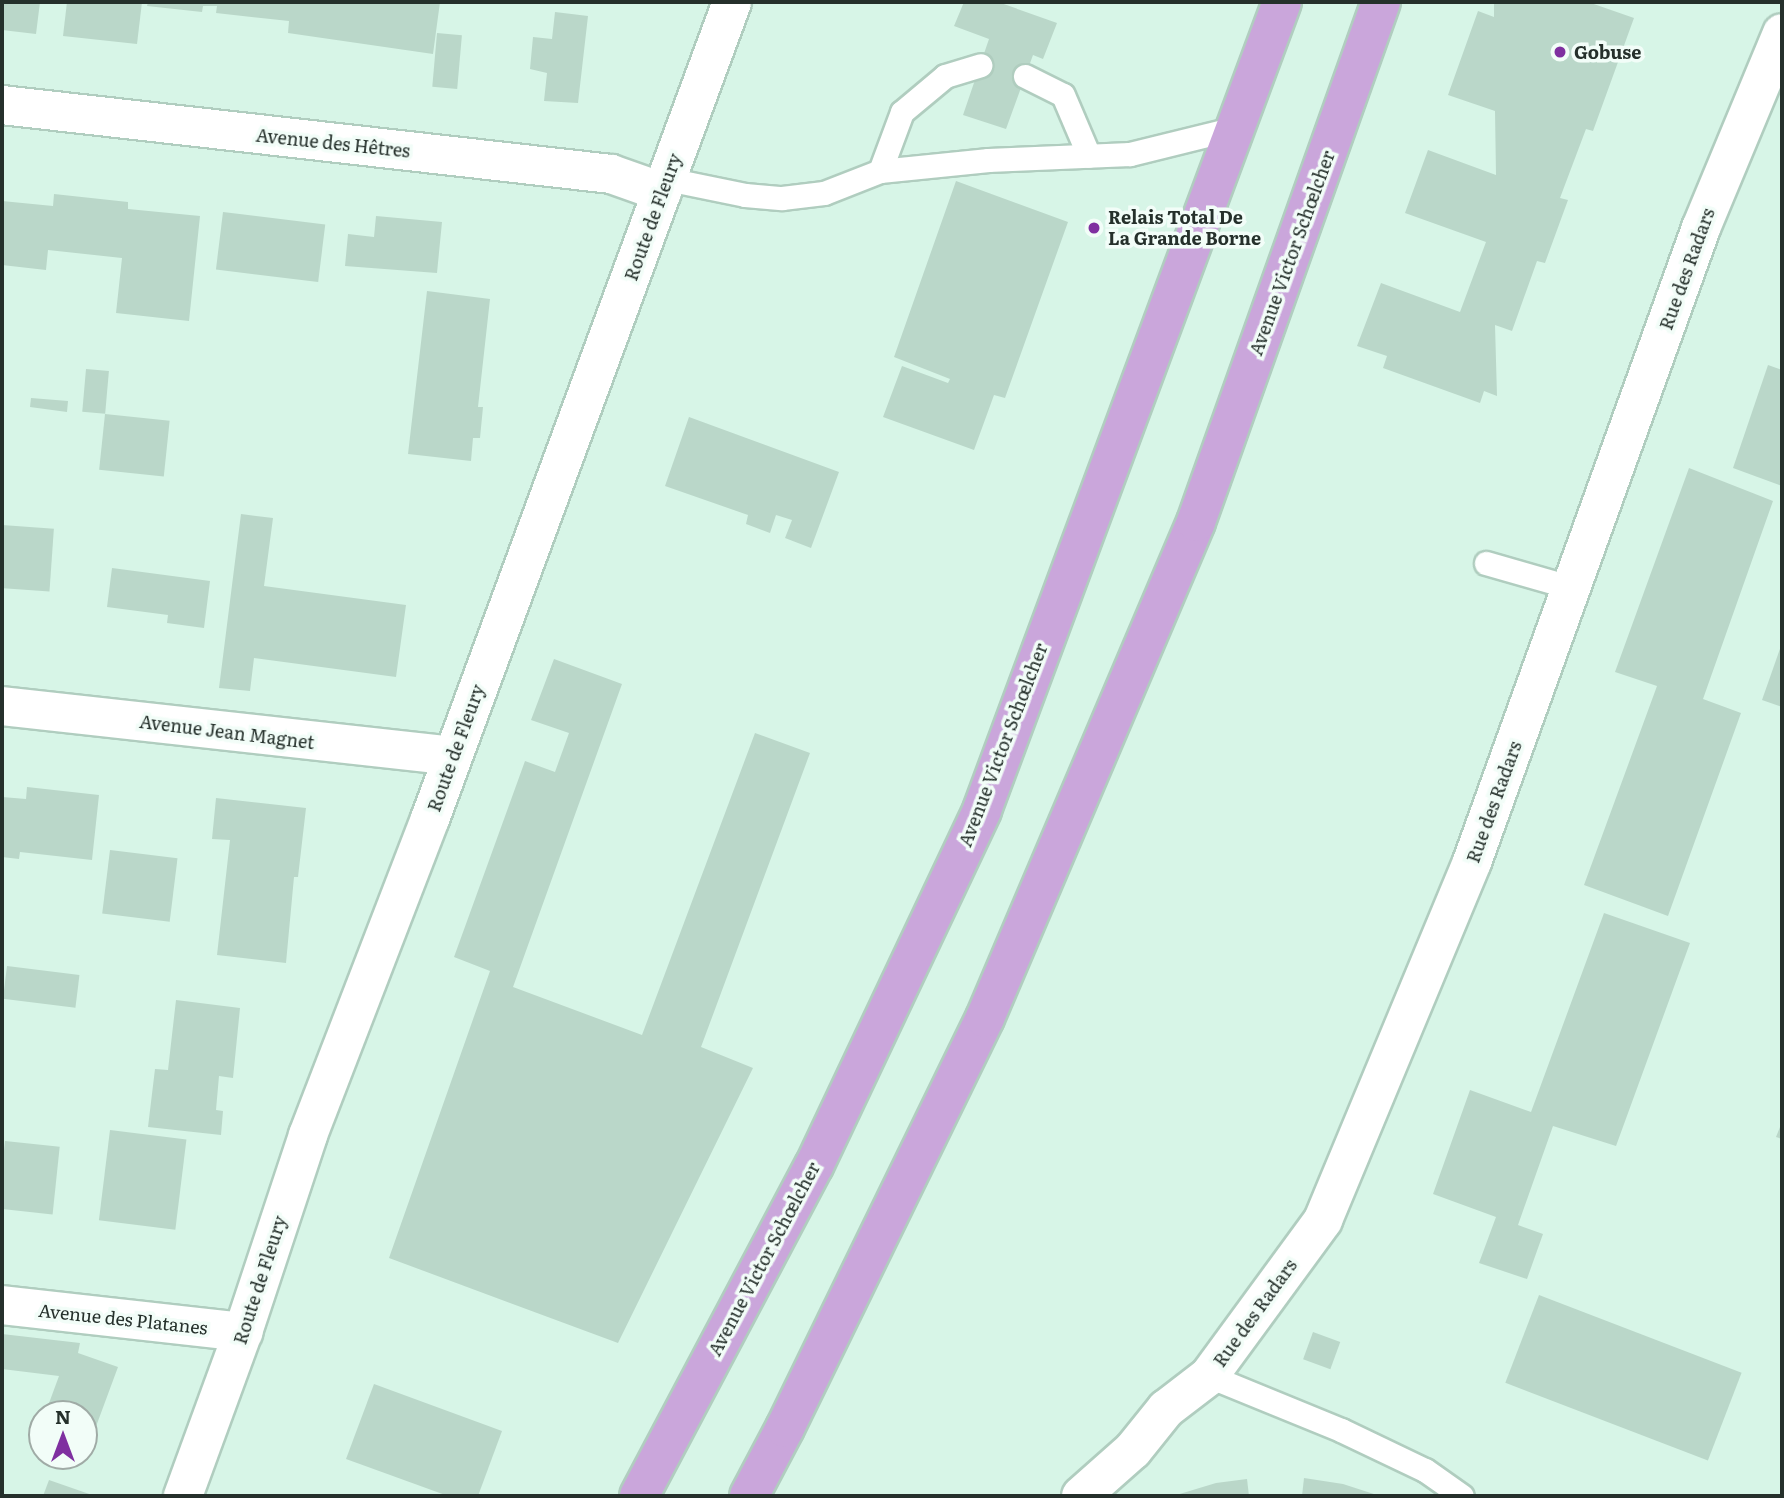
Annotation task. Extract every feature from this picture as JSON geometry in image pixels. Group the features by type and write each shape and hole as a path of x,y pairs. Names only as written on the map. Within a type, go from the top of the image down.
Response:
{"main road":[{"name":"Avenue Victor Schœlcher","path":"639,1496 814,1166 982,810 1282,2"},
{"name":"Avenue Victor Schœlcher","path":"749,1496 985,1018 1196,522 1381,2"}],"street":[{"name":"Route de Fleury","path":"183,1496 243,1332 308,1135 732,2"},
{"name":"Rue des Radars","path":"1081,1496 1133,1450 1166,1409 1209,1376 1323,1220 1472,862 1701,228 1782,33"},
{"name":"Avenue des Hêtres","path":"2,105 611,174 664,186"},
{"name":"Avenue Jean Magnet","path":"2,706 452,756"},
{"name":"Avenue des Platanes","path":"2,1305 243,1332"}],"lane":[{"path":"880,171 902,112 945,76 979,65"},
{"path":"1025,76 1063,95 1089,156"},
{"path":"664,186 782,198 824,193 880,171 951,162 1130,154 1235,128"},
{"path":"1486,563 1573,588"},
{"path":"1209,1376 1341,1430 1425,1471 1462,1496"}],"building":[{"path":"2,2 40,2 36,34 2,30"},
{"path":"67,2 142,2 137,44 63,36"},
{"path":"148,2 440,2 433,54 288,33 289,21 216,13 217,6 203,6 202,12 147,6"},
{"path":"964,2 998,2 1057,23 1043,59 1033,55 1006,129 963,115 989,39 954,26"},
{"path":"1494,2 1588,2 1634,18 1593,131 1586,129 1560,198 1568,200 1545,263 1537,261 1512,331 1495,325 1497,396 1484,391 1480,403 1383,368 1387,356 1357,346 1381,283 1460,312 1486,242 1405,213 1428,150 1496,175 1495,111 1448,95 1478,11 1494,17"},
{"path":"555,12 588,16 578,103 544,101 547,73 530,69 533,37 552,39"},
{"path":"437,33 462,35 457,89 432,87"},
{"path":"956,181 1068,222 1005,398 994,395 974,450 883,417 902,366 948,383 950,379 894,357"},
{"path":"54,194 128,202 128,209 200,216 189,321 116,313 122,258 48,250 46,270 2,265 2,201 53,206"},
{"path":"223,212 325,225 318,282 216,270"},
{"path":"376,216 442,222 437,273 345,266 348,234 374,237"},
{"path":"427,291 490,299 478,407 483,407 480,438 473,438 471,461 408,454"},
{"path":"1768,365 1782,370 1782,486 1733,468"},
{"path":"86,369 109,371 105,414 82,412"},
{"path":"31,398 68,401 67,412 30,407"},
{"path":"105,414 170,421 164,476 99,470"},
{"path":"689,417 839,472 811,548 785,538 792,520 776,515 770,533 746,524 748,515 665,486"},
{"path":"1689,468 1773,501 1703,699 1741,713 1668,916 1584,885 1657,686 1615,672"},
{"path":"241,514 273,518 264,586 406,605 396,677 254,658 250,691 219,688"},
{"path":"2,525 54,529 49,591 2,588"},
{"path":"112,568 210,581 204,628 167,623 168,615 107,607"},
{"path":"1782,643 1782,707 1762,700"},
{"path":"554,659 622,684 513,987 642,1035 755,733 810,753 701,1047 753,1068 618,1343 389,1258 490,971 454,957 525,761 555,772 569,733 531,720"},
{"path":"27,787 99,795 92,860 20,852 19,859 2,857 2,797 26,799"},
{"path":"216,798 306,808 298,877 294,877 286,963 217,955 230,840 212,839"},
{"path":"110,850 177,858 170,922 102,914"},
{"path":"1604,913 1690,943 1616,1146 1553,1126 1518,1225 1543,1234 1527,1279 1479,1263 1496,1217 1433,1194 1470,1090 1531,1112"},
{"path":"7,966 79,975 75,1008 3,999"},
{"path":"176,1000 240,1008 233,1078 219,1076 216,1110 223,1111 221,1135 148,1127 155,1069 168,1070"},
{"path":"1782,1122 1782,1139 1776,1137"},
{"path":"110,1130 186,1139 175,1230 99,1220"},
{"path":"5,1141 60,1147 53,1214 2,1209"},
{"path":"1539,1295 1742,1373 1708,1461 1505,1383"},
{"path":"1313,1332 1340,1342 1330,1369 1303,1359"},
{"path":"2,1334 80,1343 78,1353 118,1367 98,1421 98,1400 50,1400 59,1376 2,1369"},
{"path":"374,1384 502,1431 478,1496 448,1496 346,1459"},
{"path":"1304,1478 1343,1484 1380,1496 1302,1496"},
{"path":"1247,1479 1249,1496 1173,1496 1216,1483"},
{"path":"49,1480 95,1496 43,1496"}],"place":[{"name":"Gobuse","path":"1560,52"},
{"name":"Relais Total De La Grande Borne","path":"1094,228"}]}
